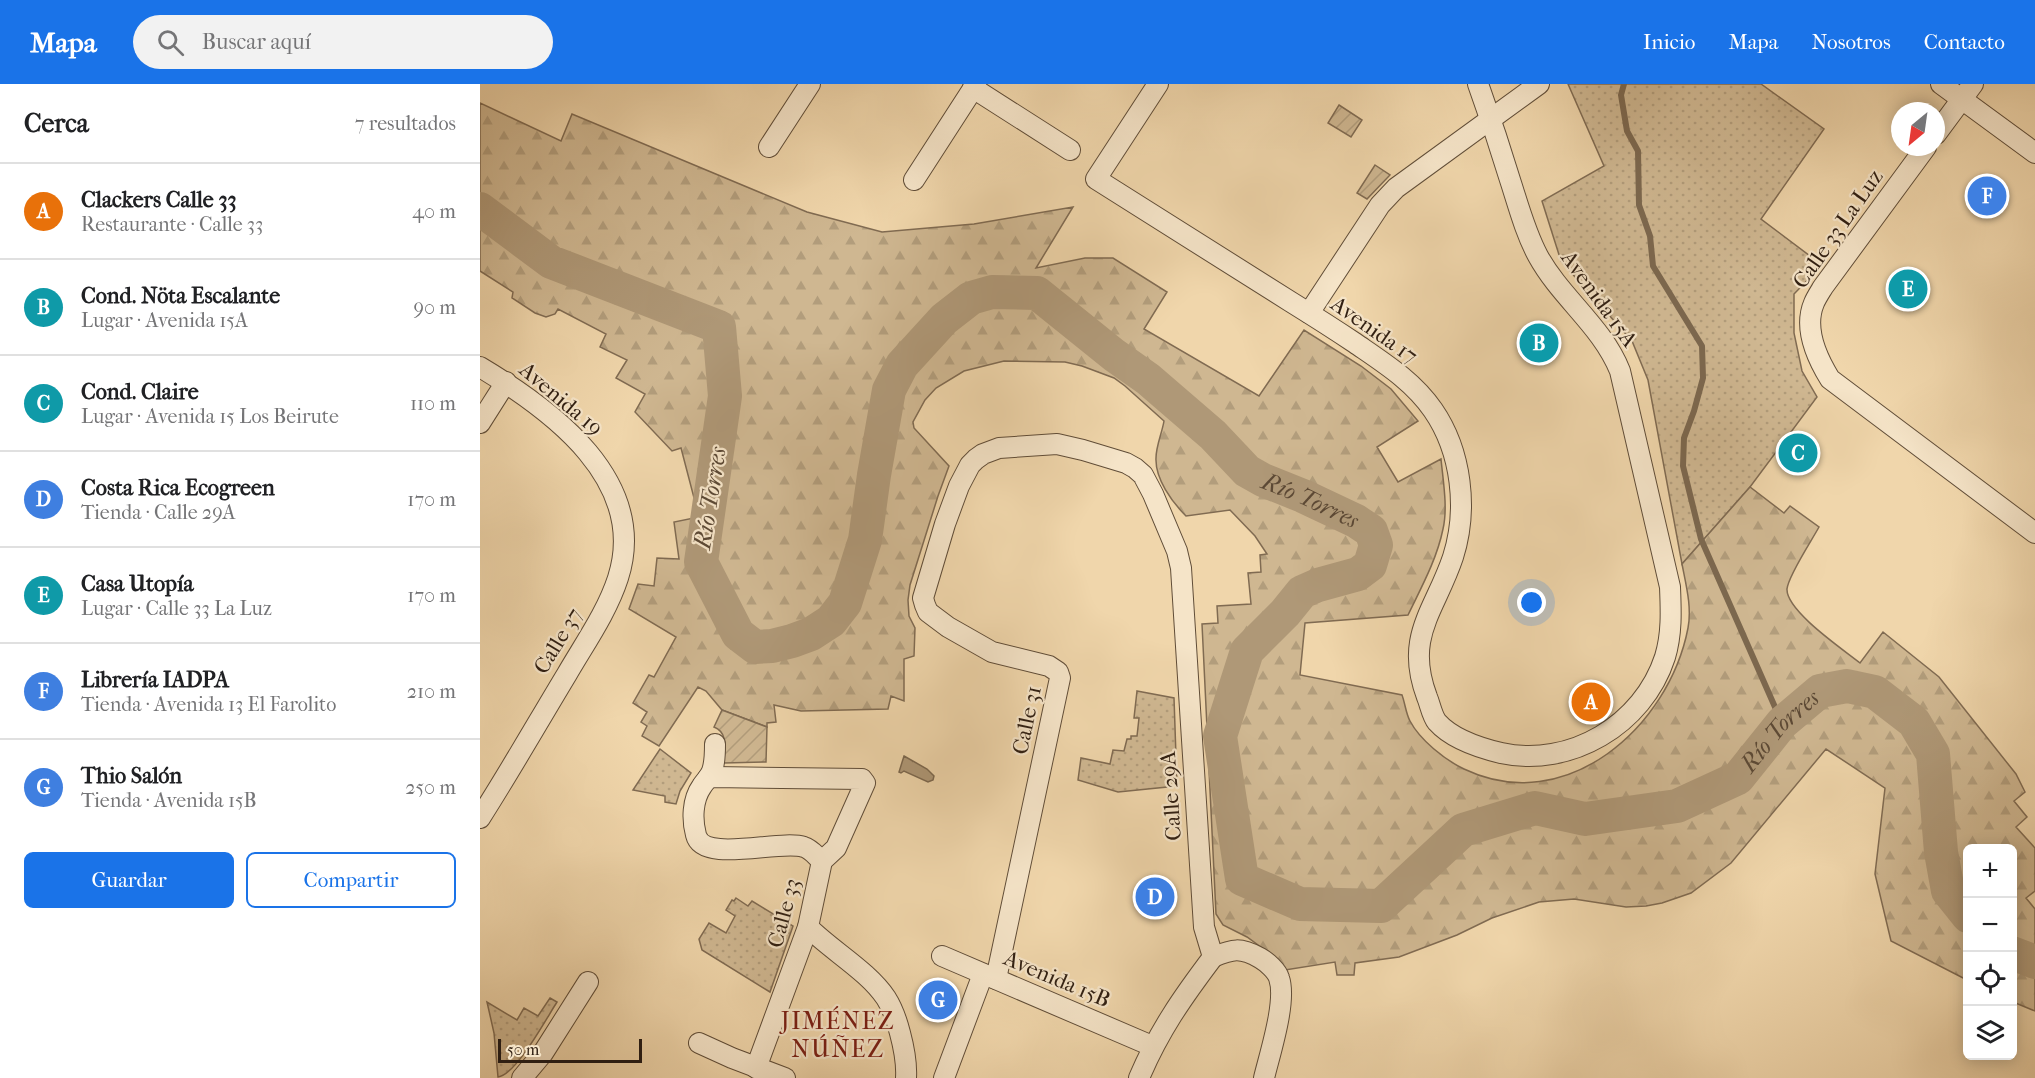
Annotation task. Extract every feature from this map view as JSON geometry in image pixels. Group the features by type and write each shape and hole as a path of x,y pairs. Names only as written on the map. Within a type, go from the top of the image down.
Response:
{"street":[{"path":"770,147 810,84"},
{"name":"Avenida 17","path":"1158,84 1096,179 1397,371 1418,391 1434,411 1455,457 1461,496 1460,531 1452,559 1425,622 1418,653 1420,678 1436,721"},
{"name":"Avenida 15A","path":"1436,721 1470,743 1508,754 1549,755 1587,744 1621,722 1647,693 1665,657 1671,618 1670,587 1620,370 1614,354 1603,338 1556,282 1538,256 1478,84"},
{"path":"1309,313 1380,205 1396,188 1539,84"},
{"path":"1941,84 1967,92 2035,153"},
{"path":"914,180 974,86 1070,150"},
{"path":"1945,122 1967,92"},
{"name":"Calle 33 La Luz","path":"1919,156 1823,287 1813,305 1811,324 1813,345 1830,379 2035,533"},
{"name":"Avenida 19","path":"480,367 506,382 567,430 606,474"},
{"path":"480,423 506,382"},
{"name":"Calle 29A","path":"959,486 970,465 983,454 999,448 1057,444 1126,463 1143,475 1177,551 1181,568 1204,927 1213,957"},
{"name":"Calle 37","path":"480,818 599,621 618,577 624,551 624,525 606,474"},
{"name":"Calle 31","path":"959,486 923,598 928,612 992,652 1049,666 1058,672 1060,678 989,977"},
{"path":"715,744 712,769 700,788 694,805 693,823 701,845 714,849 788,845 803,847 822,861"},
{"name":"Calle 33","path":"708,778 862,779 865,783 836,848 822,861 808,927 756,1068"},
{"path":"808,927 866,975 886,998 894,1013 903,1043 906,1078"},
{"path":"1139,1078 1152,1046 1178,1003 1213,957 1232,949 1247,951 1265,961 1279,976 1281,1000 1264,1078"},
{"name":"Avenida 15B","path":"942,956 1152,1046"},
{"path":"944,1078 989,977"},
{"path":"522,1078 543,1053 588,982"},
{"path":"699,1043 785,1078"}],"green space":[{"path":"1568,84 1761,84 1824,129 1761,219 1822,265 1794,294 1794,333 1802,371 1817,397 1750,487 1682,564 1648,380 1632,341 1561,261 1542,201 1604,166"},
{"path":"480,103 561,141 572,114 807,212 882,232 974,224 1073,207 1036,268 1085,258 1113,258 1167,292 1144,329 1259,396 1304,330 1361,366 1391,389 1418,421 1377,447 1398,482 1441,459 1445,503 1443,529 1433,562 1423,584 1408,615 1305,623 1300,675 1402,695 1407,715 1414,728 1434,749 1464,769 1502,781 1539,782 1575,772 1607,754 1636,729 1659,699 1677,664 1688,628 1689,604 1682,564 1750,487 1784,513 1790,506 1819,527 1796,567 1787,589 1789,598 1805,619 1860,663 1883,632 1939,677 2016,774 2025,792 2014,801 2027,817 2016,827 2035,848 2035,891 2026,898 2035,909 2035,1011 2017,1004 2017,844 1963,844 1963,978 1891,941 1875,874 1885,788 1826,749 1731,863 1691,893 1646,906 1626,907 1574,899 1539,902 1492,918 1457,935 1399,957 1355,963 1354,975 1337,975 1335,962 1285,970 1269,953 1247,937 1223,925 1216,914 1202,624 1218,623 1217,606 1251,604 1248,573 1261,572 1260,555 1267,554 1255,536 1230,510 1186,516 1165,490 1156,466 1157,449 1164,421 1114,378 1065,362 1004,361 964,371 936,388 925,400 913,422 914,428 949,466 910,585 908,600 909,616 915,628 914,656 904,659 904,701 891,696 888,709 801,711 774,705 776,722 767,723 767,727 722,710 706,691 698,687 659,746 642,736 647,726 641,722 647,712 633,703 649,675 654,677 676,637 629,609 638,584 654,586 657,558 679,559 674,522 699,517 681,448 672,451 635,412 645,394 616,378 627,360 600,347 606,334 558,309 555,314 546,317 535,313 512,298 513,292 480,271"},
{"path":"1339,105 1362,120 1351,137 1328,123"},
{"path":"1375,165 1390,175 1367,199 1357,193"},
{"path":"1137,691 1174,698 1177,786 1118,792 1078,780 1081,758 1110,764 1113,750 1124,751 1127,739 1137,736 1139,718 1134,718"},
{"path":"722,710 767,727 766,762 724,763 724,737 714,727"},
{"path":"660,749 691,773 680,791 676,804 665,802 665,796 633,790"},
{"path":"736,898 748,906 752,901 793,926 770,992 702,950 699,939 709,923 726,933 735,916 726,910"},
{"path":"550,998 557,1002 530,1045 513,1067 498,1077 494,1033 487,1002 517,1020 524,1008 538,1016"}],"water":[{"path":"904,756 927,769 934,776 933,780 928,782 904,771 899,772"}],"waterway":[{"path":"1624,84 1621,95 1627,131 1638,151 1639,205 1650,236 1653,266 1702,346 1703,378 1684,438 1683,466 1701,539 1782,723"},
{"name":"Río Torres","path":"480,209 551,262 719,327 725,396 701,562 738,634 755,647 772,646 811,634 831,621 845,603 865,540 889,390 902,365 944,319 971,298 992,292 1037,293 1114,355 1148,379 1213,435 1247,471 1356,521 1371,531 1376,545 1370,565 1358,574 1302,592 1285,613 1247,651 1220,736 1242,879 1300,904 1381,906 1463,830 1535,808 1585,819 1677,806 1738,778 1782,723 1820,691 1847,686 1875,692 1914,722 1933,754 1941,852 1948,891 1963,910"},
{"name":"Río Torres","path":"2017,955 2035,962"}],"place":[{"name":"Librería IADPA","path":"1987,196"},
{"name":"Casa Utopía","path":"1908,289"},
{"name":"Cond. Nöta Escalante","path":"1539,343"},
{"name":"Cond. Claire","path":"1798,453"},
{"name":"Clackers Calle 33","path":"1591,702"},
{"name":"Costa Rica Ecogreen","path":"1155,897"},
{"name":"Thio Salón","path":"938,1000"}],"district":[{"name":"JIMÉNEZ NÚÑEZ","path":"838,1035"}]}
